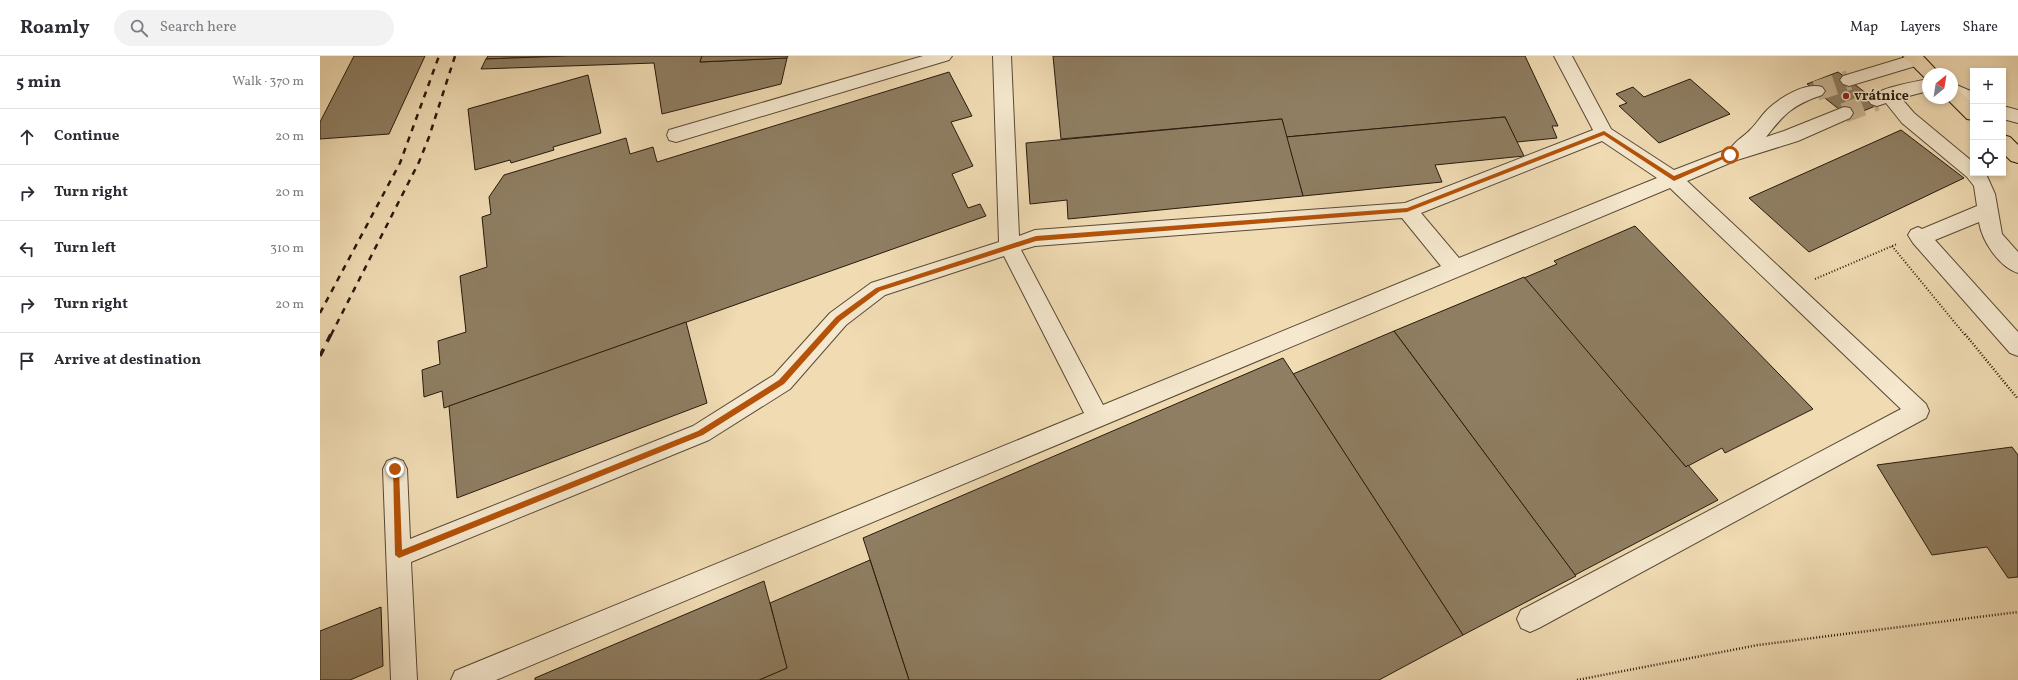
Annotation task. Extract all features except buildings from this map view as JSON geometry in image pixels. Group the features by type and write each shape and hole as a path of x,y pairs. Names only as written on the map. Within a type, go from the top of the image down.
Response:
{"main road":[{"path":"1914,58 1925,68"},
{"path":"1958,100 1970,111"},
{"path":"2006,145 2018,156"}],"lane":[{"path":"676,135 943,56"},
{"path":"1002,56 1009,247 1098,418"},
{"path":"1530,619 1918,411 1674,179 1604,133 1564,56"},
{"path":"1849,80 1914,58"},
{"path":"1922,87 1882,98 1970,170"},
{"path":"1730,155 1757,135 1774,114 1795,98 1816,91"},
{"path":"1958,92 1970,98"},
{"path":"464,680 1730,155 1791,136 1844,113"},
{"path":"2006,113 2018,117"},
{"path":"399,555 701,433 782,382 838,319 878,290 1036,238 1407,210 1604,133"},
{"path":"1976,176 1981,180 1985,190 1991,232 1995,240 2018,265"},
{"path":"1407,210 1456,269"},
{"path":"1987,210 1919,236 2018,347"},
{"path":"395,469 404,680"}],"path":[{"path":"1814,279 1919,236"},
{"path":"1892,246 2018,399"},
{"path":"1577,680 1758,645 2018,612"}],"tunnel":[{"path":"1816,91 1849,80"},
{"path":"1844,113 1876,101"}],"railway":[{"path":"320,313 400,163 439,56"},
{"path":"331,335 419,162 429,137 455,56"},
{"path":"320,356 331,334"}],"place":[{"name":"vrátnice","path":"1846,96"}],"route":[{"path":"395,469 399,555 701,433 782,382 838,319 878,290 1036,238 1407,210 1604,133 1674,179 1730,155"}]}
